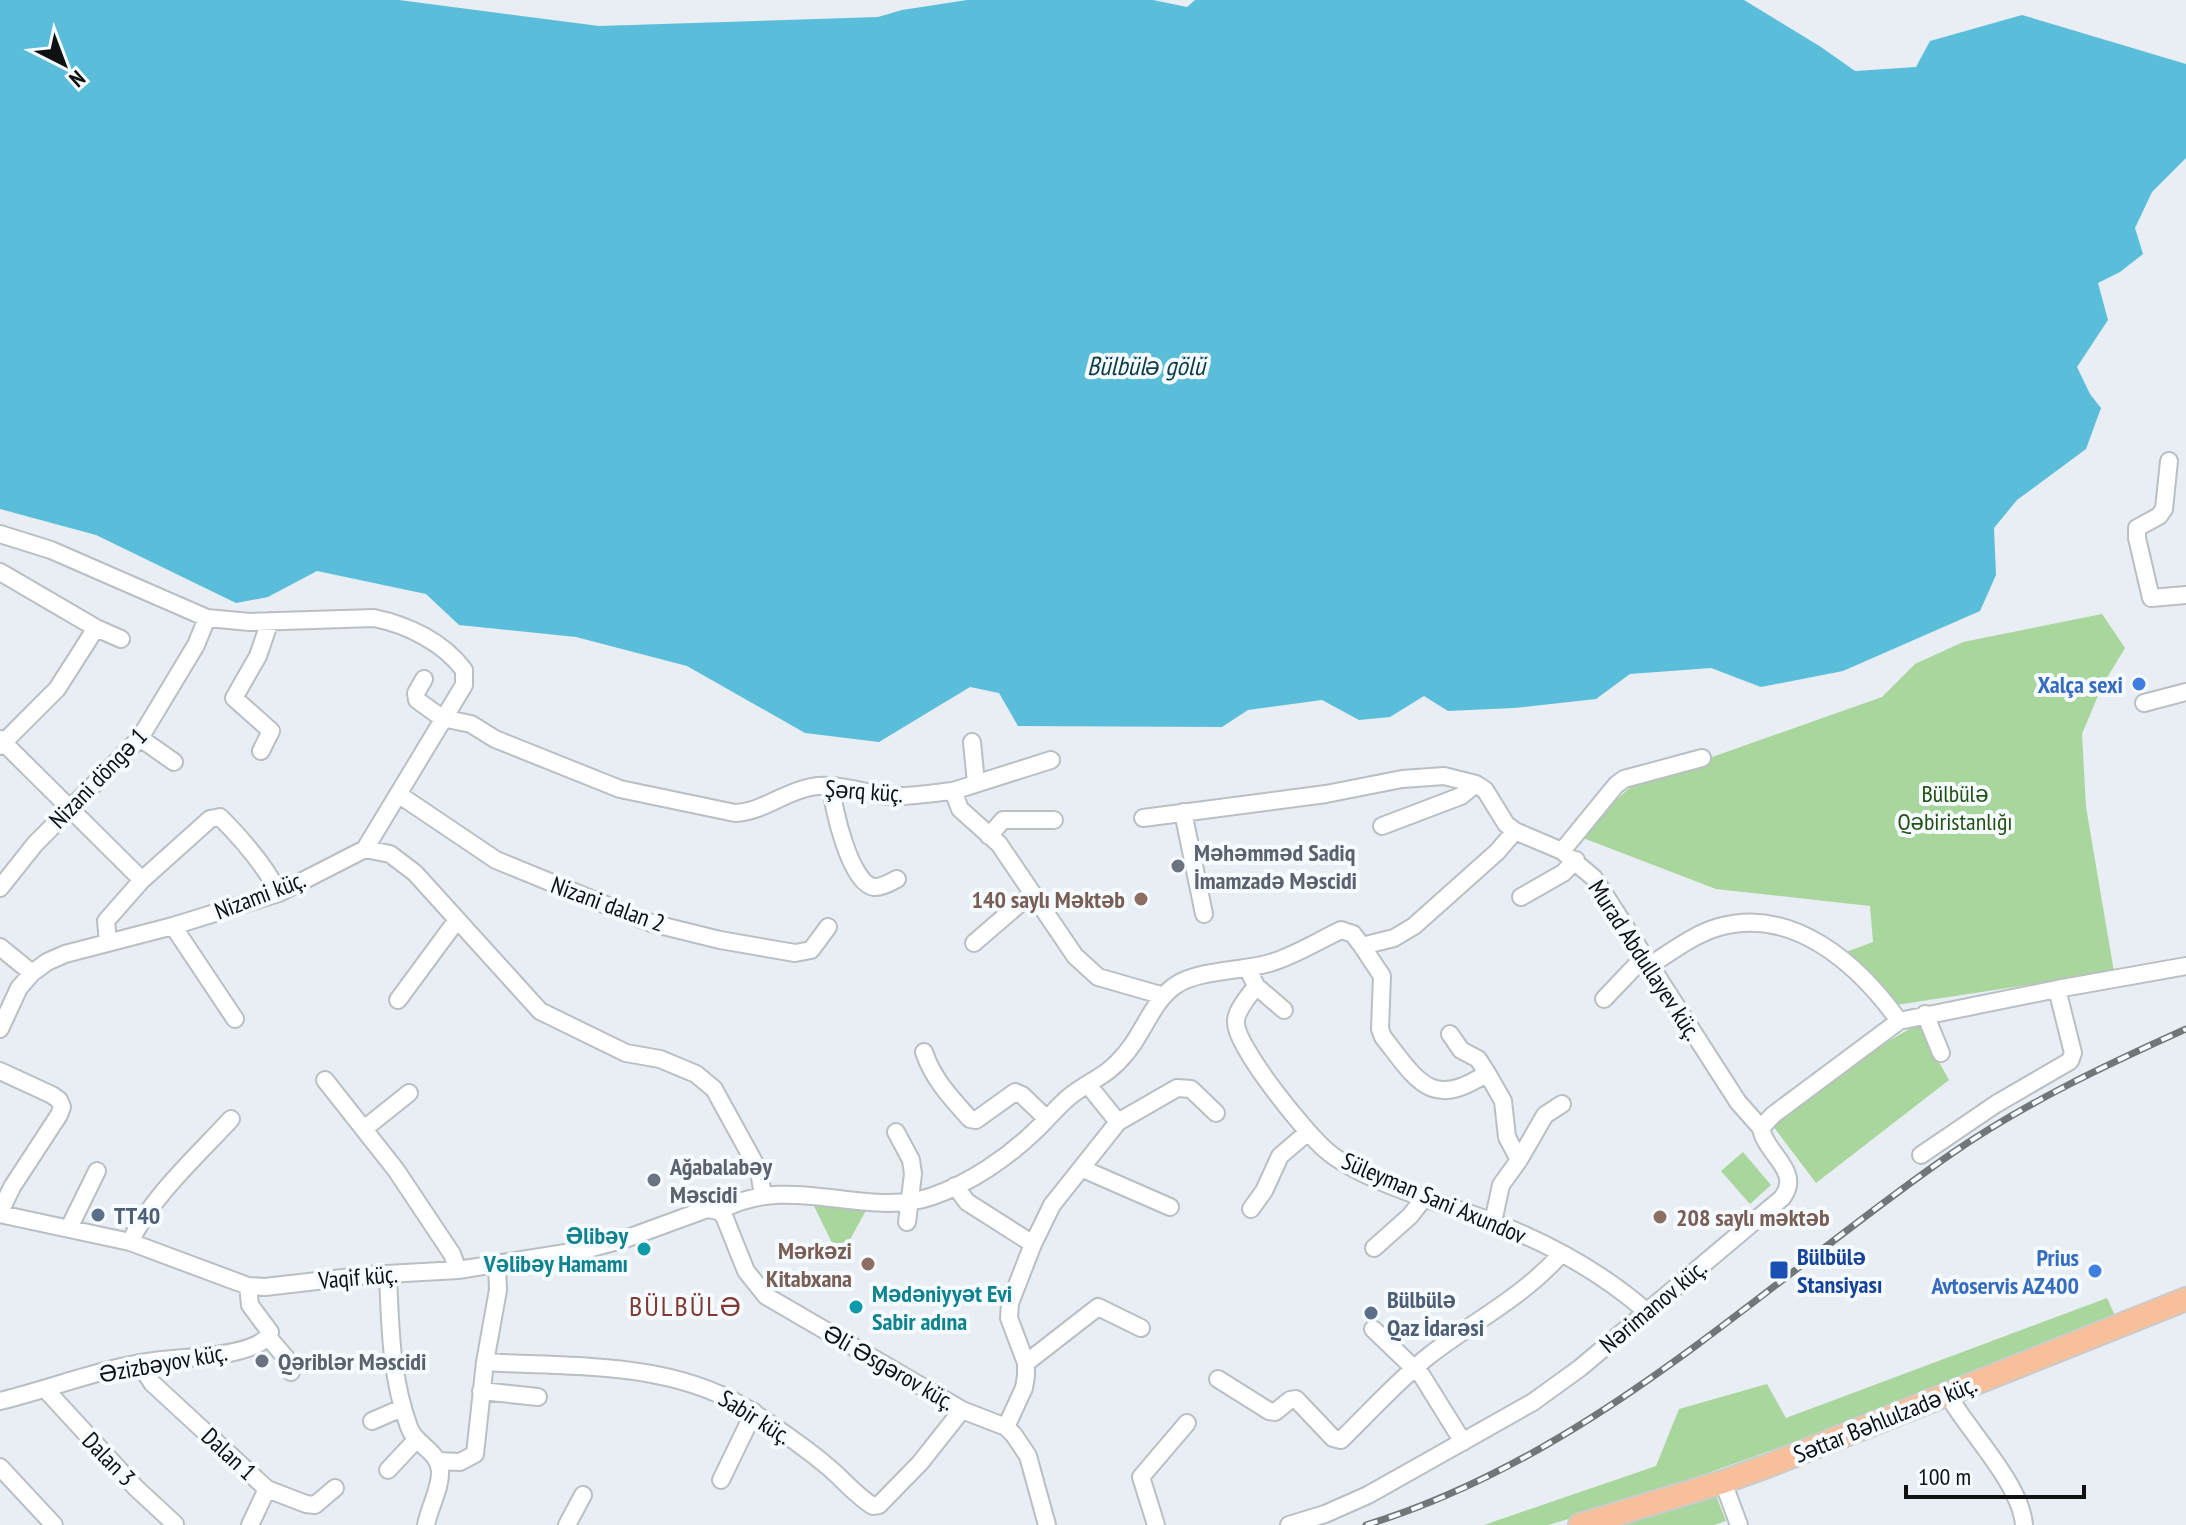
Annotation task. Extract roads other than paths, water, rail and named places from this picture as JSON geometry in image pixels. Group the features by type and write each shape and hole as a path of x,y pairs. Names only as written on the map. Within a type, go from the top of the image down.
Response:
{"main road":[{"name":"Səttar Bəhlulzadə küç.","path":"1580,1525 1723,1482 2186,1299"}],"street":[{"path":"2169,461 2164,509 2159,516 2137,528 2137,538 2151,598 2186,595"},
{"path":"0,534 51,550 207,618 229,622 364,617 408,627 456,659 464,670 464,685 365,849 390,854 405,864 540,1011 626,1053 660,1059 705,1079 714,1089 759,1171 763,1196"},
{"path":"0,572 96,628 121,639"},
{"name":"Nizani döngə 1","path":"0,888 35,844 140,738 196,645 207,618"},
{"path":"261,751 271,731 234,698 258,656 270,621"},
{"path":"96,628 57,689 1,742 142,880"},
{"path":"424,679 416,693 417,700 442,718"},
{"path":"2144,703 2186,692"},
{"name":"Şərq küç.","path":"442,718 471,724 495,739 620,789 735,813 749,813 790,793 812,787 890,796 953,791 1051,760"},
{"path":"140,738 174,762"},
{"path":"972,742 976,783"},
{"path":"1521,897 1563,873 1569,855 1616,785 1624,779 1702,758"},
{"path":"1143,818 1326,794 1402,779 1444,776 1476,784"},
{"path":"1382,826 1461,796 1476,784"},
{"name":"Murad Abdullayev küç.","path":"1476,784 1485,790 1506,824 1569,855 1594,878 1738,1102 1761,1128"},
{"path":"831,787 837,827 861,878 877,888 897,879"},
{"path":"953,791 960,809 999,844 1075,956 1098,977 1164,996"},
{"name":"Nizani dalan 2","path":"398,794 496,860 651,923 720,940 795,953 811,950 828,927"},
{"path":"1183,812 1204,914"},
{"path":"108,942 106,921 142,880 215,816 231,828 253,854 279,893"},
{"path":"989,836 1003,820 1054,820"},
{"path":"1362,946 1404,933 1484,864 1515,831"},
{"name":"Nizami küç.","path":"0,1029 19,988 32,973 65,954 173,926 279,893 365,849"},
{"path":"974,943 1032,893"},
{"path":"398,1000 457,920"},
{"path":"1604,999 1646,961 1710,931 1733,924 1758,923 1797,931 1843,958 1885,1001 1899,1021"},
{"path":"173,926 235,1019"},
{"path":"909,1202 955,1186 1013,1151 1067,1099 1108,1073 1126,1054 1164,996 1188,978 1275,962 1341,930 1353,934 1382,976 1380,1029 1383,1037 1420,1082 1431,1090 1451,1091 1472,1084 1487,1073"},
{"path":"0,947 32,973"},
{"path":"1761,1128 1773,1115 1899,1021 2186,966"},
{"path":"1248,969 1256,986 1284,1010"},
{"name":"Süleyman Sani Axundov","path":"1256,986 1238,1015 1235,1023 1238,1031 1255,1064 1327,1152 1346,1164 1493,1222 1561,1254 1613,1285 1646,1311"},
{"path":"1921,1155 1996,1104 2070,1061 2073,1053 2057,989"},
{"path":"1925,1014 1941,1053"},
{"path":"1450,1034 1461,1050 1478,1059 1503,1101 1507,1137 1519,1160"},
{"path":"924,1052 940,1085 970,1119 976,1120 1015,1092 1047,1119"},
{"path":"0,1071 52,1095 62,1107 12,1187 0,1213"},
{"path":"325,1080 383,1151 452,1254 458,1270"},
{"path":"1089,1086 1118,1122"},
{"path":"1047,1525 1028,1456 1006,1427 1024,1388 1026,1363 1008,1311 1033,1244 1052,1205 1118,1122 1177,1088 1191,1089 1216,1113"},
{"path":"364,1129 409,1093"},
{"path":"1493,1222 1498,1193 1545,1115 1562,1104"},
{"path":"130,1242 141,1220 231,1119"},
{"name":"Nərimanov küç.","path":"1289,1525 1325,1514 1368,1495 1463,1442 1559,1384 1646,1311 1788,1191 1788,1173 1765,1142 1761,1128"},
{"path":"896,1132 911,1160 913,1174 907,1222"},
{"path":"1251,1209 1264,1191 1280,1156 1308,1132"},
{"path":"1083,1169 1170,1207"},
{"path":"69,1228 97,1171"},
{"path":"955,1186 967,1202 1033,1244"},
{"name":"Vaqif küç.","path":"0,1213 130,1242 248,1286 265,1287 458,1270 605,1246 707,1209 719,1211 745,1199 763,1196 806,1194 909,1202"},
{"path":"1374,1248 1410,1216 1425,1197"},
{"name":"Əli Əsgərov küç.","path":"719,1211 724,1216 746,1271 766,1296 962,1410 1006,1427"},
{"path":"1218,1379 1269,1411 1275,1412 1296,1399 1337,1441 1341,1440 1415,1367 1504,1306 1561,1254"},
{"path":"438,1461 460,1462 475,1454 485,1362 498,1290 497,1265"},
{"path":"388,1274 391,1343 402,1408 416,1440 438,1461 440,1472 426,1525"},
{"path":"248,1286 250,1305 267,1327 268,1337 286,1358 291,1372"},
{"path":"1026,1363 1098,1307 1141,1328"},
{"path":"1373,1329 1415,1367 1463,1442"},
{"name":"Əzizbəyov küç.","path":"0,1401 117,1367 210,1356 253,1347 268,1337"},
{"name":"Sabir küç.","path":"485,1362 598,1368 671,1376 713,1390 754,1412 808,1450 873,1506 879,1505 920,1463 962,1410"},
{"name":"Dalan 1","path":"139,1363 152,1383 267,1489 292,1500 315,1505 335,1488"},
{"name":"Dalan 3","path":"46,1390 125,1476 175,1524"},
{"path":"481,1391 538,1397"},
{"path":"1948,1395 2008,1482 2020,1507 2024,1525"},
{"path":"372,1421 402,1408"},
{"path":"721,1480 754,1412"},
{"path":"1156,1525 1141,1477 1187,1423"},
{"path":"388,1470 416,1440"},
{"path":"0,1467 54,1525"},
{"path":"1723,1482 1739,1525"},
{"path":"250,1525 267,1489"},
{"path":"567,1525 583,1495"}],"water":[{"name":"Bülbülə gölü","path":"0,0 399,0 599,26 878,17 967,0 1153,0 1187,7 1195,0 1744,0 1855,71 1916,67 1930,41 2022,15 2186,64 2186,158 2152,192 2135,228 2143,254 2120,272 2098,283 2108,320 2077,367 2090,394 2101,408 2086,449 2017,500 1994,528 1996,575 1980,611 1843,671 1761,687 1711,668 1630,674 1596,699 1448,711 1424,696 1390,717 1359,720 1322,700 1248,710 1222,727 1018,726 999,693 970,687 879,742 805,733 687,666 576,637 459,625 426,594 317,571 268,597 236,603 96,535 0,509"}],"railway":[{"path":"1366,1525 1448,1495 1526,1456 1601,1412 1672,1363 1951,1154 2007,1118 2066,1086 2186,1029"}],"place":[{"name":"Xalça sexi","path":"2139,684"},
{"name":"Məhəmməd Sadiq İmamzadə Məscidi","path":"1178,866"},
{"name":"140 saylı Məktəb","path":"1141,899"},
{"name":"Ağabalabəy Məscidi","path":"654,1180"},
{"name":"TT40","path":"98,1215"},
{"name":"208 saylı məktəb","path":"1660,1217"},
{"name":"Əlibəy Vəlibəy Hamamı","path":"644,1249"},
{"name":"Mərkəzi Kitabxana","path":"868,1264"},
{"name":"Bülbülə Stansiyası","path":"1779,1270"},
{"name":"Prius Avtoservis AZ400","path":"2095,1271"},
{"name":"Mədəniyyət Evi Sabir adına","path":"856,1307"},
{"name":"Bülbülə Qaz İdarəsi","path":"1371,1313"},
{"name":"Qəriblər Məscidi","path":"262,1361"}],"district":[{"name":"BÜLBÜLƏ","path":"686,1305"}],"park label":[{"name":"Bülbülə Qəbiristanlığı","path":"1955,807"}]}
